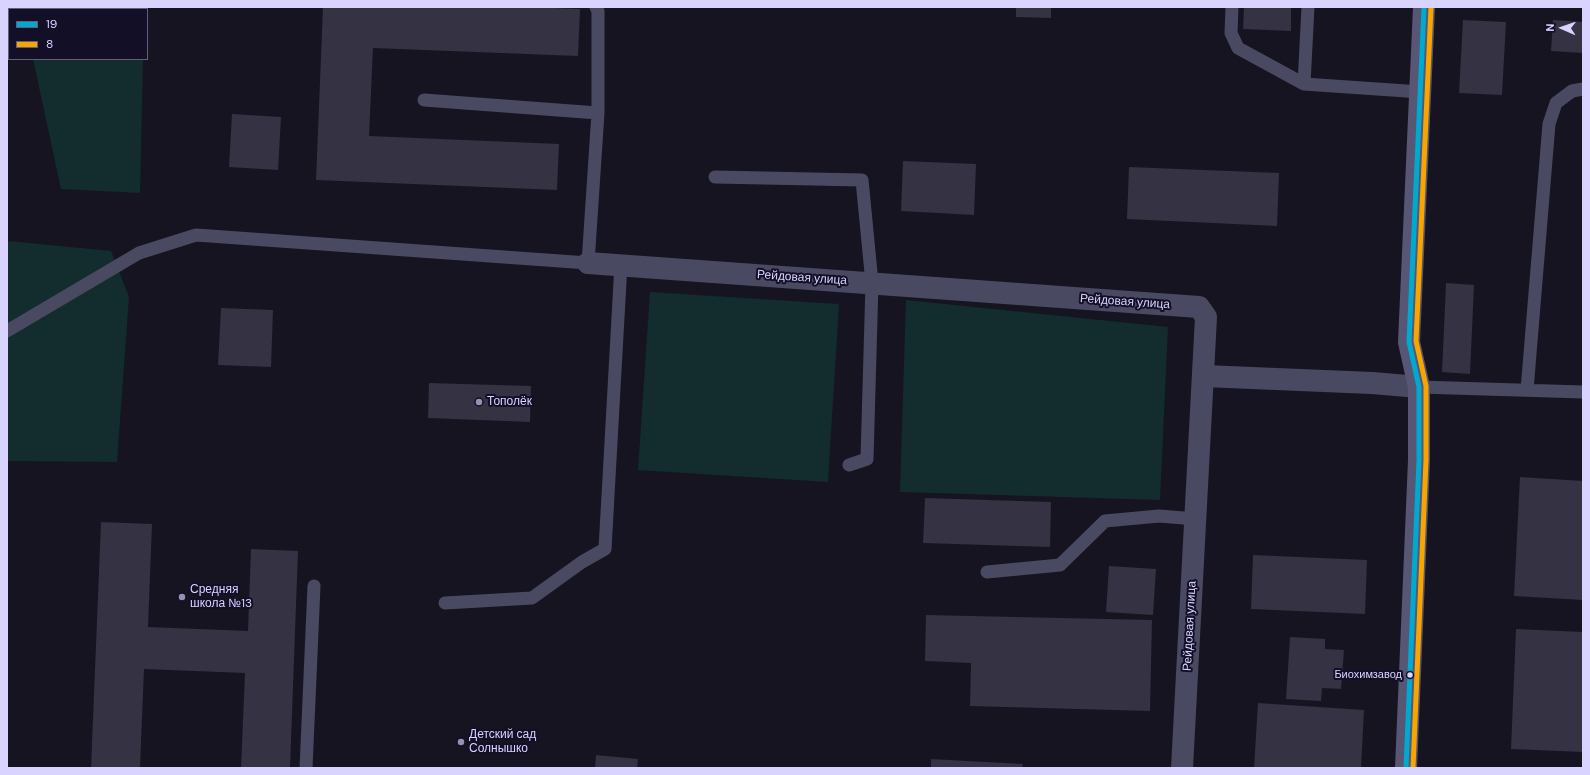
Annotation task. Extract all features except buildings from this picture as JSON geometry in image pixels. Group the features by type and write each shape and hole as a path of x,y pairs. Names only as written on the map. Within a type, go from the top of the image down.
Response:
{"main road":[{"path":"1406,768 1419,460 1419,387 1409,342 1424,7"}],"street":[{"name":"Рейдовая улица","path":"588,263 620,264 1199,307 1206,317 1204,376 1182,768"},
{"path":"1204,376 1372,383 1419,387"}],"lane":[{"path":"7,331 139,253 196,235 588,263 598,113 598,11 596,7"},
{"path":"1232,7 1231,33 1238,48 1304,84 1421,92"},
{"path":"1304,84 1308,7"},
{"path":"1527,390 1549,124 1556,103 1572,91 1583,89"},
{"path":"424,100 598,113"},
{"path":"715,177 862,180 872,283 867,459 849,465"},
{"path":"445,603 532,598 582,562 605,549 620,264"},
{"path":"1419,387 1583,392"},
{"path":"987,572 1060,565 1105,521 1159,516 1196,519"},
{"path":"306,768 314,586"}],"green space":[{"path":"22,7 144,7 144,8"},
{"path":"33,60 143,60 140,193 61,189"},
{"path":"9,241 111,251 129,297 117,462 7,461 7,243"},
{"path":"650,292 839,304 828,482 638,470"},
{"path":"906,300 1168,327 1160,500 900,492"}],"transit line":[{"name":"19","path":"1406,768 1419,460 1419,387 1409,342 1424,7"},
{"name":"8","path":"1413,768 1426,460 1426,386 1416,341 1431,7"}],"place":[{"name":"Тополёк","path":"479,402"},
{"name":"Средняя школа №13","path":"182,597"},
{"name":"Биохимзавод","path":"1410,675"},
{"name":"Детский сад Солнышко","path":"461,742"}]}
